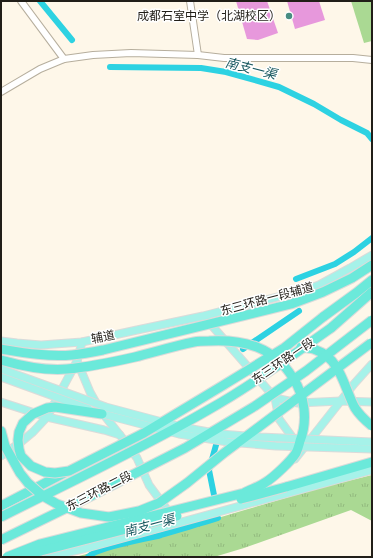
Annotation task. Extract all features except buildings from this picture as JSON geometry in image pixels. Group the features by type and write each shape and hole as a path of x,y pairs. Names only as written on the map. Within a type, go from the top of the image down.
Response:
{"highway":[{"path":"1,350 50,356 71,355 103,350 291,304 323,292 352,278 372,265"},
{"path":"1,506 144,433 235,378 284,348 372,280"},
{"name":"东三环路一段","path":"187,422 209,410 273,369 332,328 372,292"},
{"name":"东三环路一段","path":"197,440 255,406 293,380 343,344 372,320"},
{"path":"1,360 41,369 64,369 105,364 196,342 222,340 244,342 265,351 279,360 287,368 299,386 305,407 304,432 296,454 266,483 244,493 40,544 7,557"},
{"path":"1,431 6,446 20,473 28,483 43,496 57,504 81,513 109,517 139,511 159,503 187,483 372,342"},
{"path":"284,348 300,347 316,349 328,356 339,372 354,406 360,415 372,426"},
{"path":"69,470 55,473 45,472 31,466 21,456 18,440 19,432 23,423 33,414 47,408 55,407 102,414"},
{"name":"东三环路二段","path":"1,517 187,422"},
{"name":"东三环路二段","path":"1,540 91,496 197,440"},
{"path":"11,557 41,551 195,511 372,462"}],"main road":[{"name":"东三环路一段辅道","path":"203,316 319,285 372,255"},
{"name":"辅道","path":"1,341 41,345 82,342 203,316"},
{"path":"203,316 275,398 279,419 302,451"},
{"path":"1,456 25,439 47,417 77,361 82,342"},
{"path":"77,361 90,392 97,404 137,458 149,485 177,523"},
{"path":"251,503 288,467 302,451 340,401 372,364"},
{"path":"1,369 106,407 181,427 220,434 372,442"},
{"path":"1,377 102,414 179,434 228,442 276,446 372,449"},
{"path":"275,398 298,403 340,401 372,402"},
{"path":"1,402 47,417 120,435"},
{"path":"47,557 83,549 372,470"}],"street":[{"path":"21,1 64,59"},
{"path":"190,1 198,55"},
{"path":"1,92 40,69 64,59 93,54 131,53 198,55 224,58 353,58 372,60"}],"green space":[{"path":"351,1 372,1 372,41 364,43"},
{"path":"372,475 372,521 351,510 244,548 214,557 75,557 167,533 319,488"}],"waterway":[{"name":"南支一渠","path":"40,1 72,40"},
{"name":"南支一渠","path":"110,67 201,68 226,72 279,87 367,133 372,139"},
{"name":"南支一渠","path":"296,279 335,264 372,238"},
{"name":"南支一渠","path":"243,349 299,311"},
{"name":"南支一渠","path":"214,495 209,470 218,438"},
{"name":"南支一渠","path":"88,557 101,550 161,535 218,518"}],"place":[{"name":"成都石室中学（北湖校区）","path":"289,16"}]}
